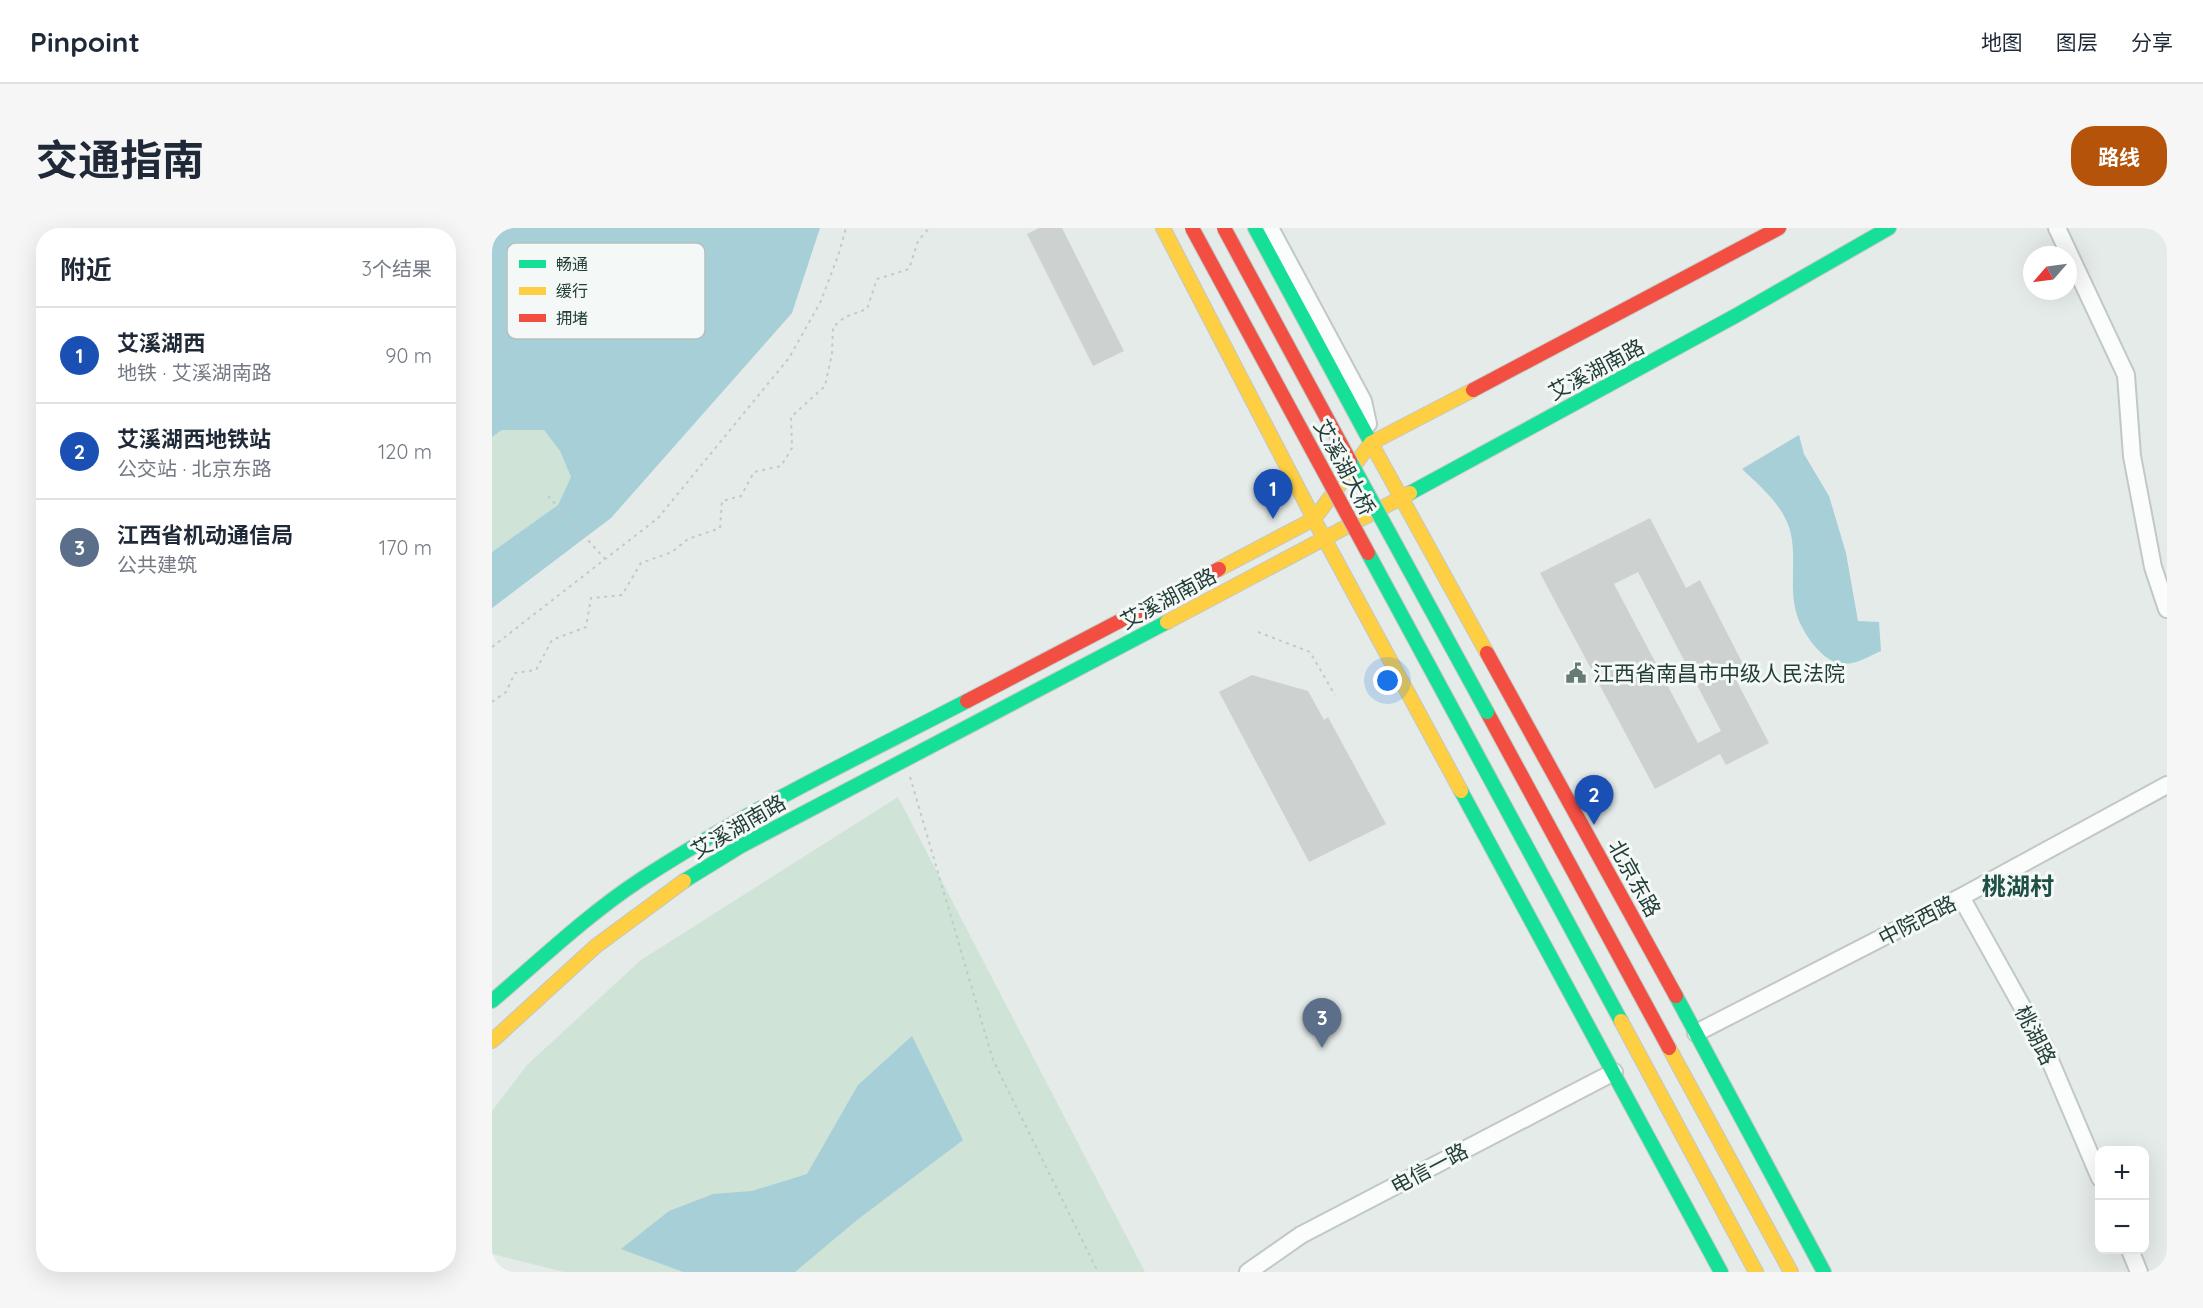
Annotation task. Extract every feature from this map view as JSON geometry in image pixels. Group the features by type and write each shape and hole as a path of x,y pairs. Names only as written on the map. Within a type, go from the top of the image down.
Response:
{"main road":[{"path":"1163,228 1314,519 1720,1272"},
{"name":"艾溪湖大桥","path":"1192,228 1756,1272"},
{"name":"艾溪湖大桥","path":"1224,228 1791,1272"},
{"name":"北京东路","path":"1255,228 1696,1033 1824,1272"},
{"name":"艾溪湖南路","path":"492,1001 587,919 639,880 707,838 1314,519 1371,443 1779,228"},
{"name":"艾溪湖南路","path":"492,1041 584,957 663,895 741,846 1402,498 1737,317 1889,228"}],"street":[{"path":"1150,228 1256,420 1314,519"},
{"path":"1270,228 1364,401 1371,443"},
{"path":"2057,228 2126,375 2132,456 2153,567 2167,609"},
{"name":"中院西路","path":"1696,1033 1961,897 2167,785"},
{"name":"桃湖路","path":"1961,897 2043,1044 2095,1166"},
{"name":"电信一路","path":"1248,1272 1301,1235 1614,1072"},
{"path":"2132,1254 2139,1272"}],"path":[{"path":"492,647 658,519 789,358 821,301 846,228"},
{"path":"492,702 506,692 515,673 536,670 552,640 586,627 591,598 622,595 642,563 672,552 688,539 720,528 722,501 741,495 754,472 781,466 792,447 791,417 825,386 832,354 833,327 845,317 867,309 877,279 909,269 918,241 929,228"},
{"path":"548,495 604,559"},
{"path":"1258,632 1310,652 1335,695"},
{"path":"905,760 993,1060 1098,1272"}],"green space":[{"path":"502,430 544,430 560,451 571,477 558,505 492,552 492,437"},
{"path":"898,797 1145,1272 564,1272 492,1254 492,1111 527,1065 641,960"}],"water":[{"path":"492,228 820,228 792,313 611,518 492,608 492,552 558,505 571,477 560,451 544,430 502,430 492,437"},
{"path":"1799,435 1804,454 1829,496 1846,553 1858,621 1879,622 1881,651 1849,664 1838,663 1824,656 1806,635 1798,619 1794,602 1790,530 1782,512 1742,469"},
{"path":"912,1036 963,1140 857,1220 795,1272 683,1272 621,1249 669,1211 713,1194 752,1191 807,1174 858,1085"}],"building":[{"path":"1039,228 1062,228 1124,351 1093,366 1027,234"},
{"path":"1650,518 1686,588 1700,580 1746,670 1734,676 1769,743 1726,765 1720,754 1655,789 1540,573","holes":["1638,572 1721,731 1698,743 1614,584"]},
{"path":"1252,675 1308,691 1324,720 1328,717 1386,824 1309,862 1219,692"}],"traffic: fast":[{"path":"1255,228 1371,443"},
{"path":"1410,493 1737,315 1889,228"},
{"path":"1350,461 1487,712"},
{"path":"1368,553 1461,725"},
{"path":"684,881 741,846 1167,622"},
{"path":"492,1001 620,894 679,855 760,809 967,701"},
{"path":"1461,725 1621,1021"},
{"path":"1461,791 1721,1272"},
{"path":"1676,996 1824,1272"}],"traffic: slow":[{"path":"1163,228 1314,519"},
{"path":"1219,569 1314,519 1371,443 1473,390"},
{"path":"1371,443 1487,653"},
{"path":"1167,622 1410,493"},
{"path":"1317,525 1461,791"},
{"path":"492,1041 596,946 684,881"},
{"path":"1621,1021 1756,1272"},
{"path":"1669,1048 1791,1272"}],"traffic: jam":[{"path":"1192,228 1368,553"},
{"path":"1224,228 1350,461"},
{"path":"1473,390 1779,228"},
{"path":"967,701 1219,569"},
{"path":"1487,653 1676,996"},
{"path":"1487,712 1669,1048"}],"place":[{"name":"艾溪湖西","path":"1273,519"},
{"name":"江西省南昌市中级人民法院","path":"1576,673"},
{"name":"艾溪湖西地铁站","path":"1594,825"},
{"name":"江西省机动通信局","path":"1322,1048"}],"district":[{"name":"桃湖村","path":"2018,886"}]}
